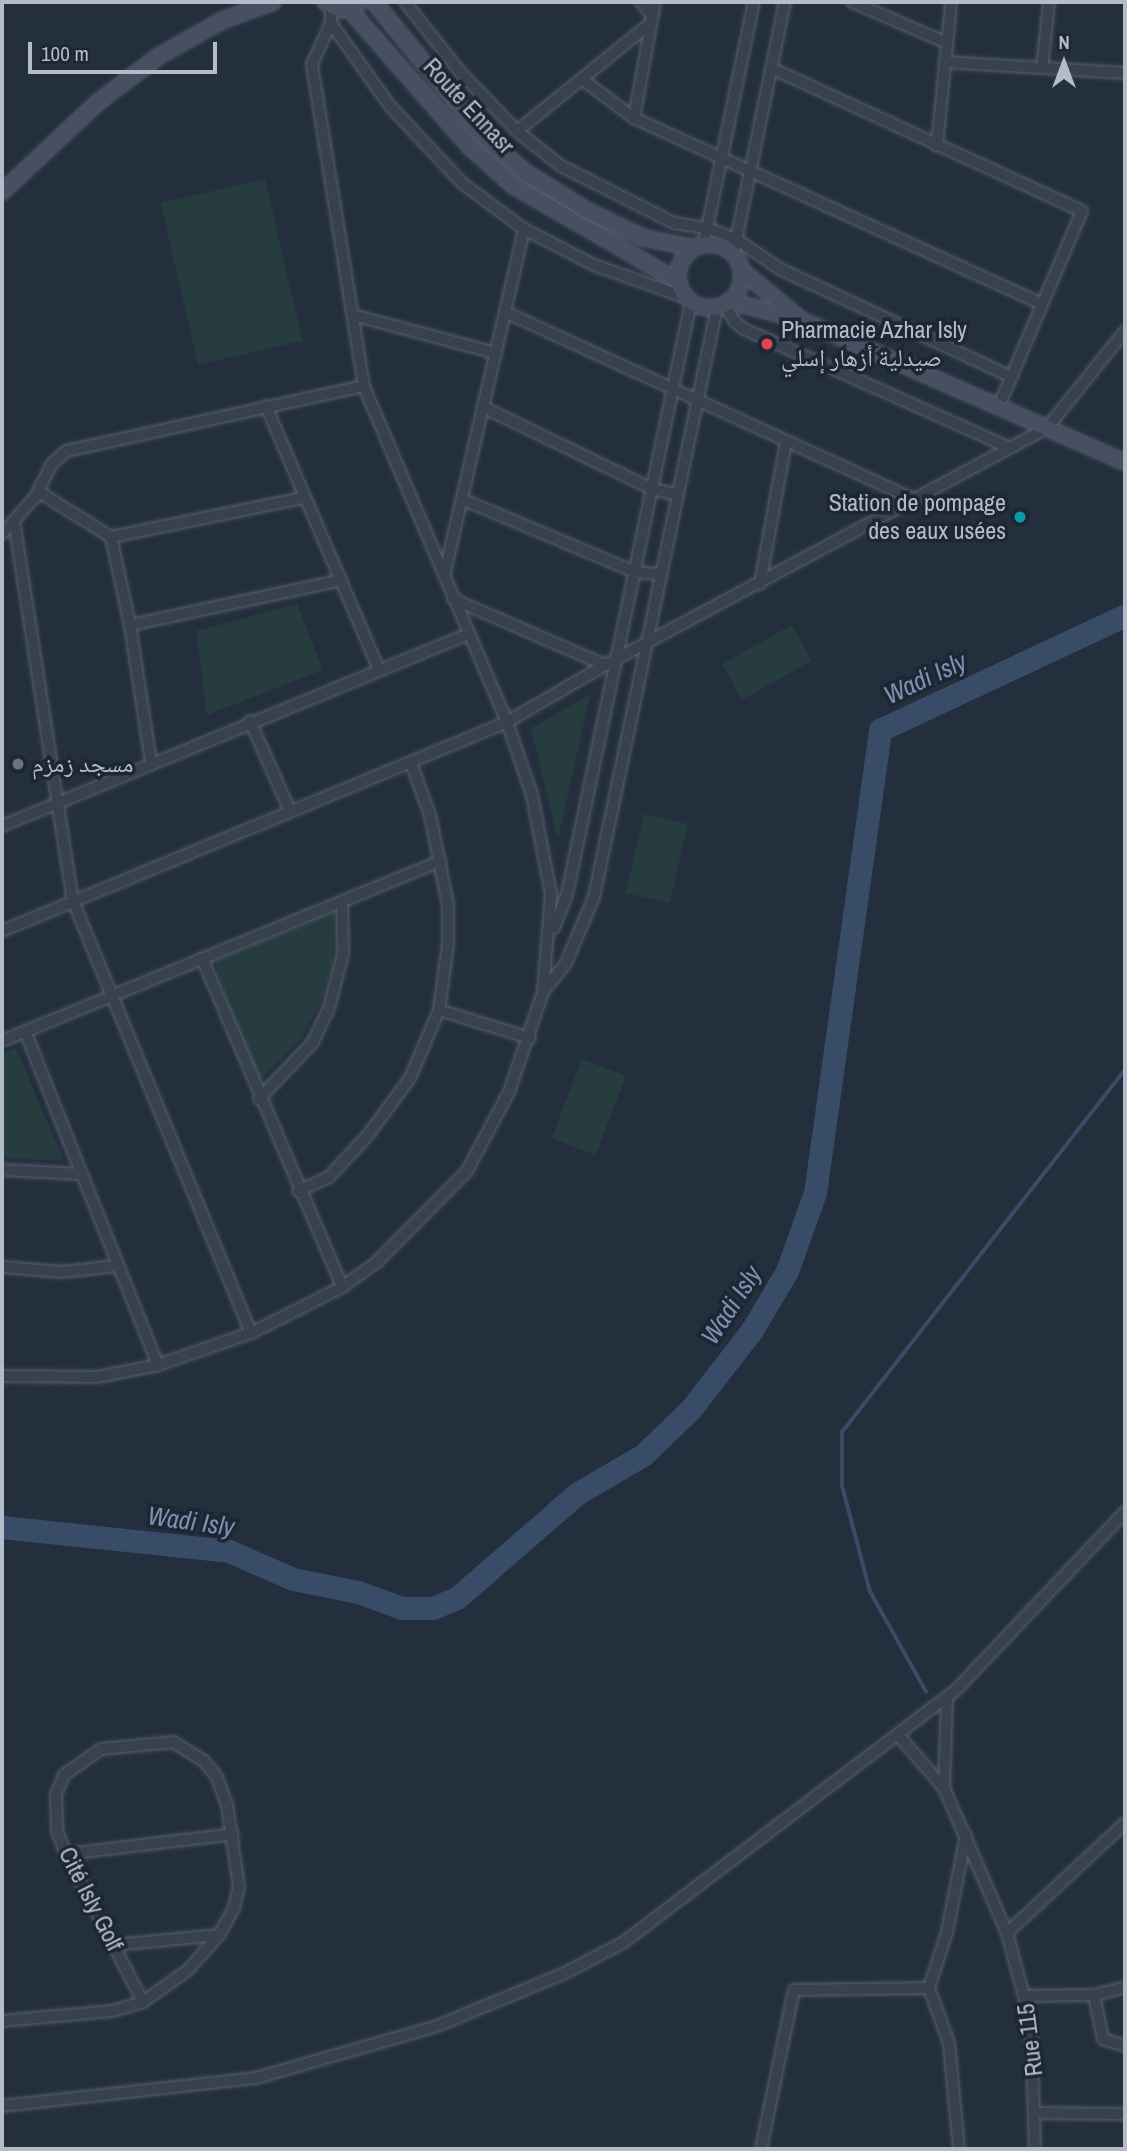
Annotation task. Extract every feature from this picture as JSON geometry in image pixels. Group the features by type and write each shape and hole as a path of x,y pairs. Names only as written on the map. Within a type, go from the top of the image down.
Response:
{"main road":[{"path":"2,192 97,103 159,57 223,20 273,2"},
{"name":"Route Ennasr","path":"374,2 483,135 525,172 586,210 645,238 699,245"},
{"path":"328,4 354,5"},
{"name":"Route Ennasr","path":"354,5 470,147 514,186 678,281"},
{"path":"802,320 741,270 733,254 699,245 683,258 678,281 689,300 724,304 802,320 998,408 1125,461"},
{"path":"724,304 740,288 741,270"}],"street":[{"path":"405,2 460,72 517,131 561,166 617,198 674,223 707,228 736,239 780,269 1012,377"},
{"path":"640,2 652,20"},
{"path":"634,118 655,2"},
{"path":"699,245 707,228 754,2"},
{"path":"733,254 785,2"},
{"path":"852,2 947,43"},
{"path":"937,145 951,2"},
{"path":"1042,68 1049,2"},
{"path":"328,4 331,23 390,106 441,164 524,229 594,265 689,300 673,390 567,894 550,939"},
{"path":"517,131 652,20"},
{"path":"2,1376 96,1377 158,1366 251,1333 342,1287 383,1256 467,1171 501,1110 530,1038 543,992 550,939 548,861 507,722 365,386 312,64 331,23"},
{"path":"946,62 1125,73"},
{"path":"771,68 1082,211 998,408"},
{"path":"582,79 634,118 722,155 1042,304"},
{"path":"444,576 464,499 524,229"},
{"path":"543,992 566,963 594,897 648,646 658,574 695,400 724,304"},
{"path":"724,304 734,321 744,329 1010,448"},
{"path":"505,312 915,500"},
{"path":"353,315 496,353"},
{"path":"2,931 507,722 605,665 648,646 1047,428 1125,331"},
{"path":"2,534 39,492 52,464 66,451 365,386"},
{"path":"267,406 303,498 379,670"},
{"path":"483,407 652,489 675,495"},
{"path":"760,584 786,442"},
{"path":"39,492 111,537 303,498"},
{"path":"464,499 635,572 658,574"},
{"path":"14,521 61,801 73,901 251,1333"},
{"path":"111,537 130,625 151,763"},
{"path":"130,625 341,580"},
{"path":"453,599 605,665"},
{"path":"2,826 250,721 468,634"},
{"path":"250,721 290,811"},
{"path":"298,1191 329,1177 368,1135 410,1077 439,1010 449,928 442,860 411,763"},
{"path":"2,1041 442,860"},
{"path":"259,1099 313,1042 329,1008 343,954 342,901"},
{"path":"202,958 298,1191 342,1287"},
{"path":"439,1010 530,1038"},
{"path":"25,1031 116,1266 158,1366"},
{"path":"2,1170 81,1174"},
{"path":"2,1267 62,1272 116,1266"},
{"path":"2,2106 256,2078 437,2026 501,2000 624,1942 947,1698 1125,1512"},
{"path":"944,1788 947,1698"},
{"path":"899,1736 944,1788"},
{"name":"Cité Isly Golf","path":"2,2021 113,2011 143,2002 188,1970 219,1935 234,1909 239,1887 233,1833 217,1777 204,1761 174,1742 101,1749 64,1775 54,1812 66,1854 143,2002"},
{"name":"Rue 115","path":"944,1788 1007,1933 1026,1996 1037,2113 1035,2149"},
{"path":"1007,1933 1125,1823"},
{"path":"66,1854 233,1833"},
{"path":"959,2149 949,2043 929,1988 947,1932 966,1835"},
{"path":"115,1945 219,1935"},
{"path":"1026,1996 1094,1995 1125,1987"},
{"path":"761,2149 794,1990 929,1988"},
{"path":"1094,1995 1103,2039 1125,2046"},
{"path":"1037,2113 1125,2114"}],"green space":[{"path":"265,179 302,341 198,365 161,203"},
{"path":"297,604 323,670 207,715 196,631"},
{"path":"792,625 812,661 742,700 722,664"},
{"path":"590,695 558,839 531,728"},
{"path":"644,814 688,824 670,903 626,893"},
{"path":"334,913 333,962 322,999 301,1039 254,1086 215,961"},
{"path":"16,1048 64,1161 2,1158 2,1054"},
{"path":"582,1059 626,1076 595,1155 552,1138"}],"waterway":[{"name":"Wadi Isly","path":"2,1527 229,1551 293,1579 358,1592 402,1608 433,1608 457,1598 578,1493 643,1455 690,1410 752,1330 787,1271 815,1193 880,730 1125,615"},
{"path":"926,1692 870,1592 842,1486 842,1432 1125,1070"}],"place":[{"name":"Pharmacie Azhar Isly صيدلية أزهار إسلي","path":"767,344"},
{"name":"Station de pompage des eaux usées","path":"1020,517"},
{"name":"مسجد زمزم","path":"18,764"}]}
